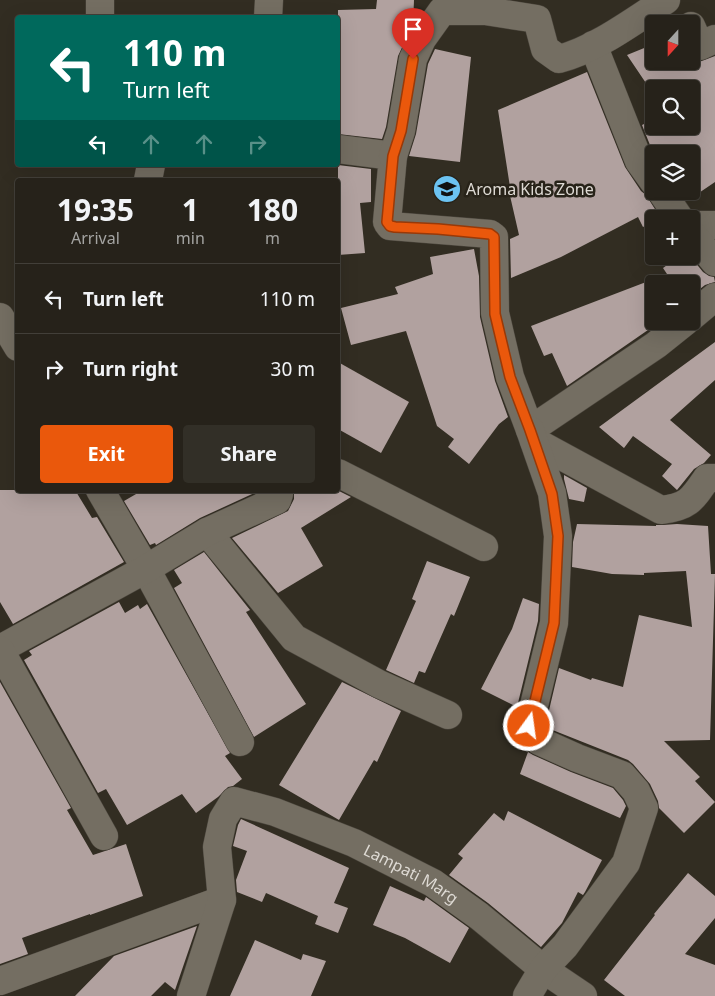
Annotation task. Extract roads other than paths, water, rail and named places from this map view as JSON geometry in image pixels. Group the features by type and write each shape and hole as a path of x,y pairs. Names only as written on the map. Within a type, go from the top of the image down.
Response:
{"street":[{"path":"100,0 100,15"},
{"path":"268,15 269,0"},
{"path":"527,996 543,969 565,946 626,863 644,808 636,792 622,775 577,758 538,740 529,726 554,623 558,536 552,494 510,377 495,314 494,237 490,234 390,226 387,222 393,156 401,131 413,59 422,39 442,11 485,11 537,19 546,49 559,59 593,45 666,0"},
{"path":"680,0 687,15"},
{"path":"700,46 715,38"},
{"path":"593,45 639,161 645,169"},
{"path":"340,149 393,156"},
{"path":"700,225 715,224"},
{"path":"700,244 715,262"},
{"path":"700,310 715,297"},
{"path":"15,312 0,317 15,342"},
{"path":"532,436 675,330"},
{"path":"532,436 661,510 676,508 692,500 706,478 715,478"},
{"path":"340,474 484,547"},
{"path":"102,493 146,569 240,742"},
{"path":"104,836 0,649 146,569 207,532 277,500 278,493"},
{"path":"207,532 294,638 379,684 448,715"},
{"name":"Lampati Marg","path":"222,900 217,847 223,819 234,802 276,812 354,843 433,883 479,916 543,969 583,996"},
{"path":"0,981 222,900"},
{"path":"191,996 222,900"}],"place":[{"name":"Aroma Kids Zone","path":"447,189"}]}
